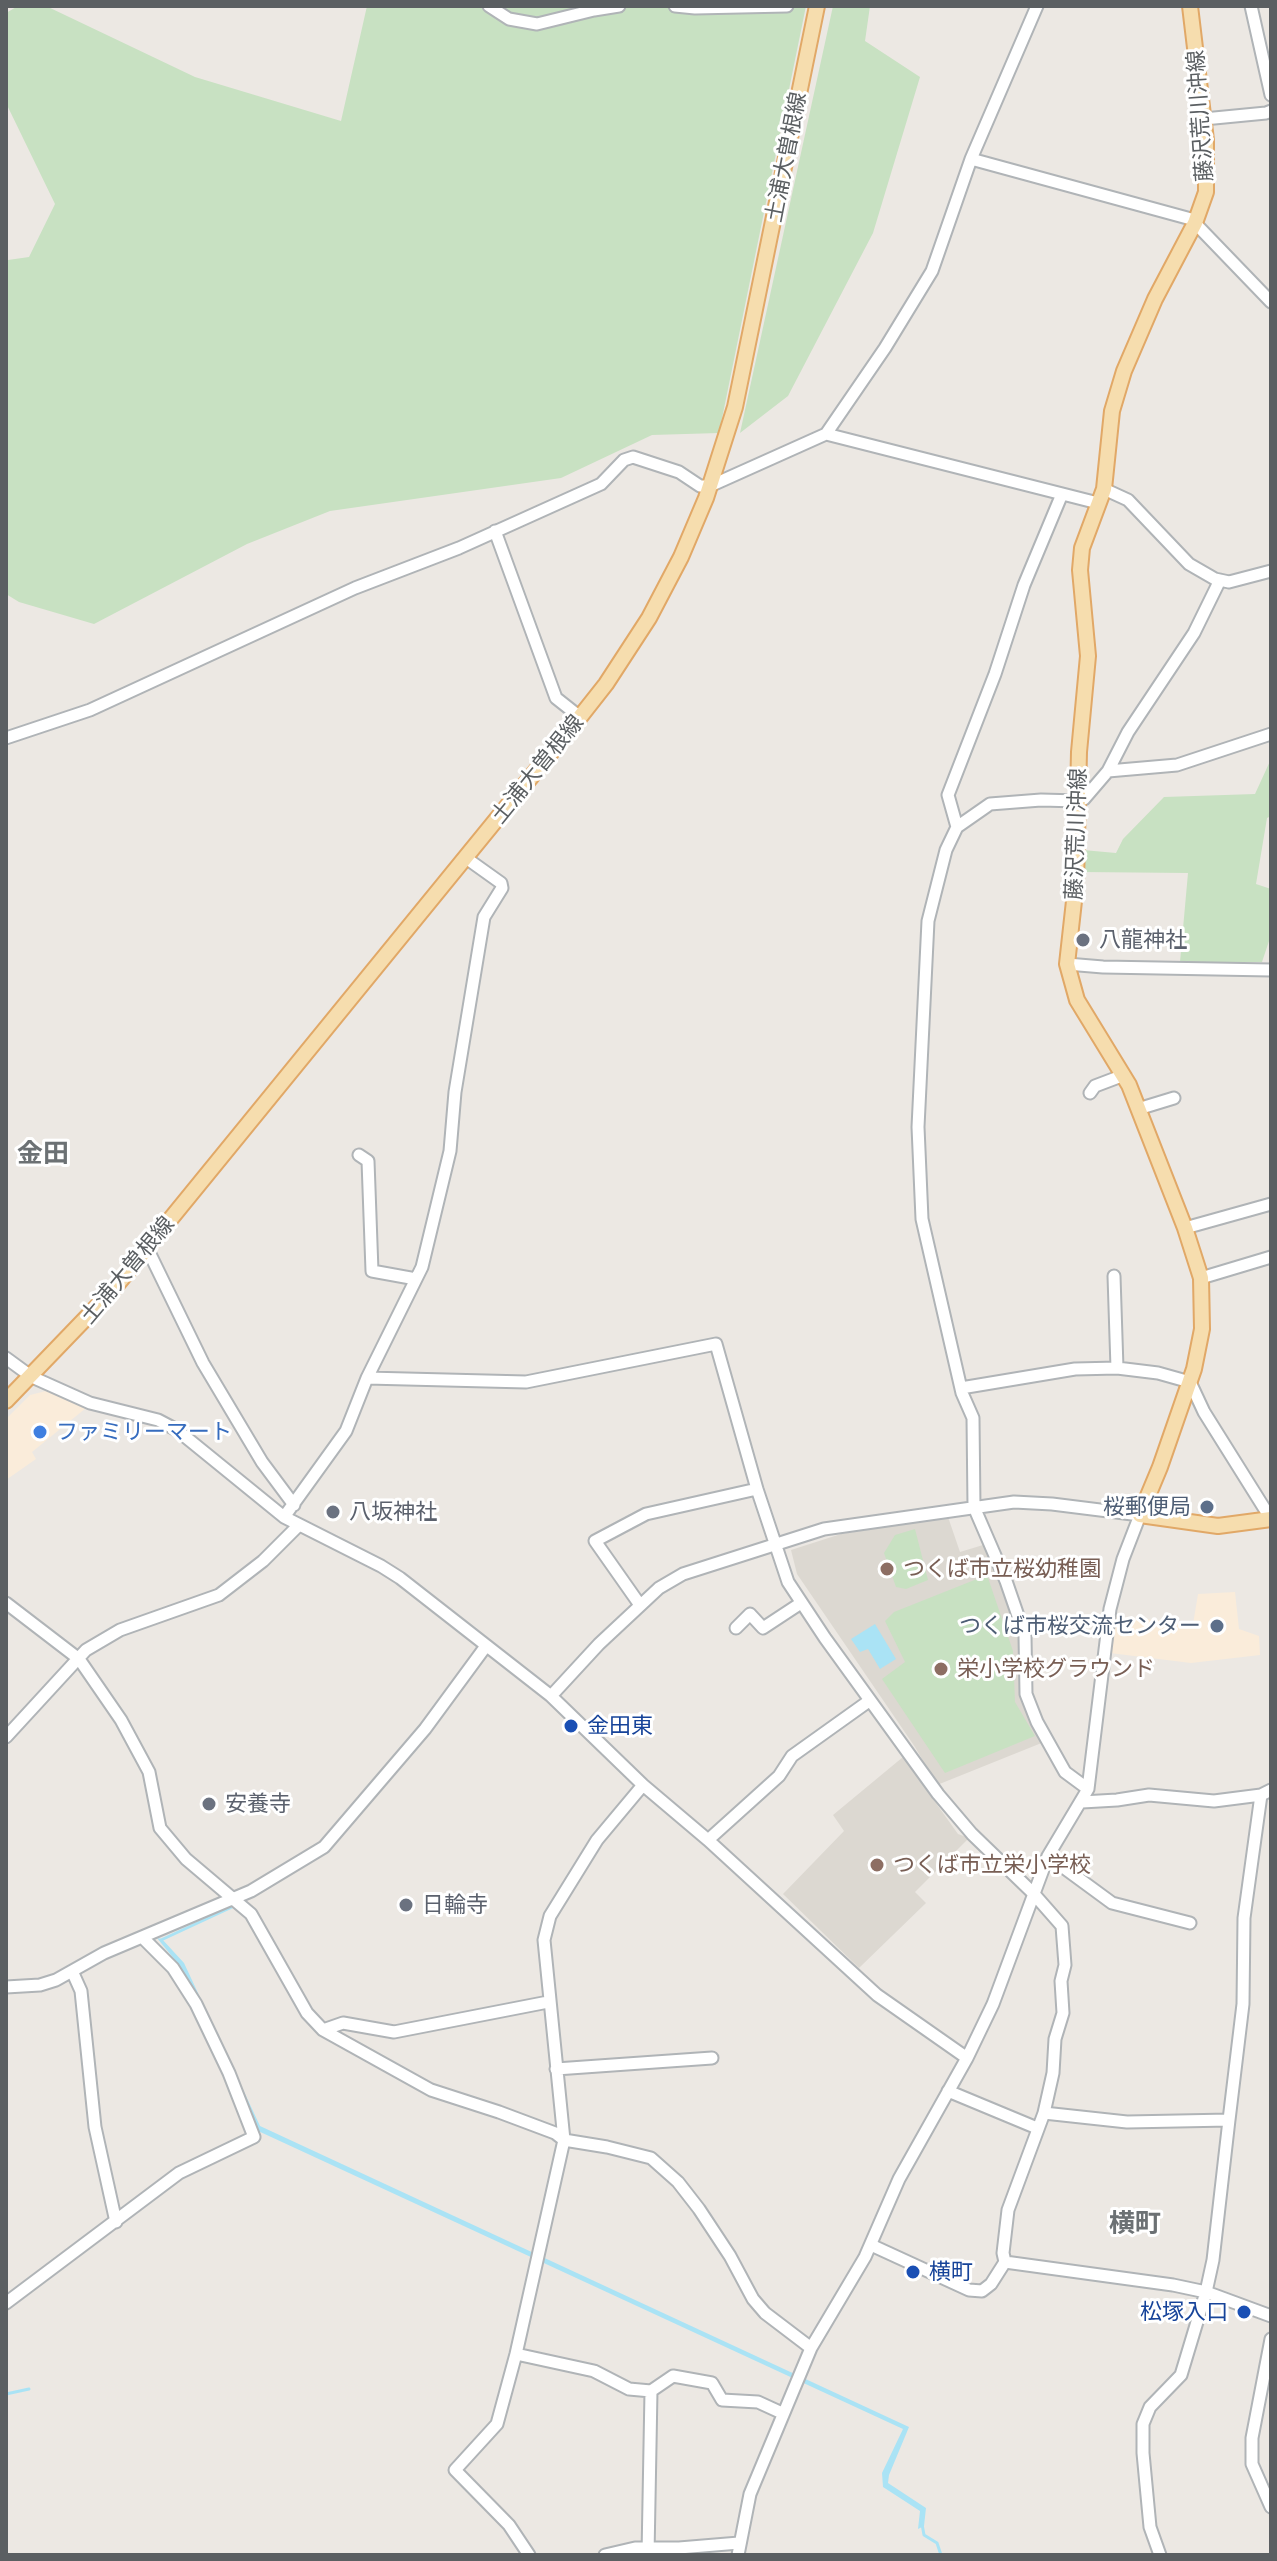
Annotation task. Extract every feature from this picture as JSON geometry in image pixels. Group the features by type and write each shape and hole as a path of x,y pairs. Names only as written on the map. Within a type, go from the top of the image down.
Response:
{"main road":[{"name":"土浦大曽根線","path":"6,1401 111,1292 580,717 613,674 649,618 681,557 710,486 731,420 817,6"},
{"name":"藤沢荒川沖線","path":"1140,1515 1190,1382 1202,1329 1201,1278 1185,1228 1124,1075 1077,1000 1067,964 1076,883 1079,752 1088,656 1081,557 1084,539 1101,496 1112,411 1124,371 1155,299 1195,223 1206,192 1204,119 1190,6"},
{"path":"1140,1515 1218,1526 1271,1519"}],"street":[{"path":"489,6 509,19 537,24 619,6"},
{"path":"675,6 787,6"},
{"path":"6,738 90,710 355,588 459,548 601,484 624,460 633,457 679,472 700,486 710,486 826,434 885,348 932,271 971,159 1037,6"},
{"path":"1251,6 1271,95"},
{"path":"1204,119 1271,111"},
{"path":"971,159 1187,217 1271,302"},
{"path":"826,434 1062,494 1128,500 1189,564 1220,580 1229,582 1271,571"},
{"path":"957,827 948,795 995,674 1024,585 1062,494"},
{"path":"495,531 556,698 580,717"},
{"path":"1088,1789 1065,1772 1037,1722 1026,1694 1025,1636 1006,1581 974,1507 973,1418 961,1388 922,1219 918,1127 928,921 946,850 957,827 997,802 1084,799 1108,771 1128,732 1194,633 1220,580"},
{"path":"1108,771 1177,765 1271,734"},
{"path":"284,1517 346,1431 367,1378 422,1267 450,1151 455,1092 484,917 502,888 501,883 466,858"},
{"path":"1067,964 1271,970"},
{"path":"1090,1093 1095,1086 1124,1075"},
{"path":"1138,1109 1174,1098"},
{"path":"359,1155 368,1161 372,1271 416,1279"},
{"path":"1185,1228 1271,1204"},
{"path":"147,1248 203,1363 262,1462 294,1505"},
{"path":"1201,1278 1271,1257"},
{"path":"1114,1276 1117,1368"},
{"path":"367,1378 526,1382 716,1344 757,1489 788,1582 869,1701 938,1794 972,1834 1062,1926 1065,1965 1061,1981 1063,2013 1055,2039 1053,2073 1044,2113 1008,2210 1003,2253 1005,2262 991,2284 982,2291 969,2290 871,2245"},
{"path":"6,1358 32,1377 90,1403 158,1420 177,1430 284,1517 381,1566 551,1696 643,1785 708,1840 877,1995 967,2058"},
{"path":"961,1388 1075,1369 1117,1368 1158,1373 1190,1382 1204,1412 1271,1519"},
{"path":"640,1605 595,1541 646,1514 757,1489"},
{"path":"551,1696 659,1588 683,1574 824,1529 1014,1502 1140,1515 1119,1571 1110,1609 1088,1789 1048,1856 993,2004 967,2058 899,2179 871,2245 811,2348 750,2494 738,2549 648,2552 635,2548 605,2555"},
{"path":"6,1737 86,1650 120,1630 219,1595 263,1561 299,1525"},
{"path":"6,1603 79,1659 121,1720 149,1772 160,1828 186,1859 251,1914 307,2013 323,2030 431,2090 555,2133 564,2140 651,2158 678,2182 699,2209 730,2256 753,2299 765,2313 811,2348"},
{"path":"736,1628 750,1614 763,1628 801,1603"},
{"path":"6,1987 40,1985 72,1971 104,1953 251,1891 324,1847 425,1729 486,1646"},
{"path":"708,1840 779,1776 792,1756 869,1701"},
{"path":"529,2555 509,2525 455,2470 497,2424 516,2354 564,2140 544,1940 550,1916 597,1840 643,1785"},
{"path":"1082,1802 1149,1795 1214,1801 1266,1792 1244,1918 1243,2004 1213,2260 1181,2375 1150,2407 1143,2424 1150,2527 1160,2555"},
{"path":"1048,1856 1112,1903 1190,1923"},
{"path":"6,2303 179,2173 254,2137 229,2073 186,1986 143,1938"},
{"path":"72,1971 81,1991 95,2127 116,2222"},
{"path":"323,2030 343,2023 394,2032 548,2002"},
{"path":"556,2069 712,2058"},
{"path":"948,2091 1037,2128"},
{"path":"1044,2113 1127,2122 1229,2120"},
{"path":"1005,2262 1173,2285 1206,2292 1271,2316"},
{"path":"1271,2339 1252,2438 1252,2464 1271,2507"},
{"path":"516,2354 594,2371 629,2389 651,2391 673,2376 712,2383 722,2400 758,2402 782,2413"},
{"path":"648,2552 651,2391"}],"shaded area":[{"path":"46,1391 86,1408 32,1452 36,1459 6,1480 6,1419 30,1395"},
{"name":"栄小学校グラウンド","path":"948,1517 960,1552 983,1545 1000,1582 1021,1647 1023,1699 1032,1726 1044,1742 937,1785 915,1747 797,1574 791,1550 841,1534"},
{"path":"1235,1592 1239,1629 1259,1636 1260,1655 1191,1663 1110,1653 1116,1616 1193,1624 1198,1594"},
{"name":"つくば市立栄小学校","path":"903,1757 958,1834 969,1838 915,1892 926,1903 859,1968 783,1894 844,1831 833,1815"}],"green space":[{"path":"18,6 46,6 195,77 341,121 367,6 806,6 719,433 652,435 561,478 330,511 247,544 94,624 19,602 6,594 6,262 29,257 55,204 6,103 6,13"},
{"path":"833,6 870,6 865,41 920,77 873,233 788,396 740,433"},
{"path":"1271,759 1271,816 1267,818 1256,884 1271,889 1271,935 1262,962 1180,962 1188,873 1081,872 1083,850 1116,853 1123,839 1164,797 1255,794"},
{"path":"915,1529 928,1580 906,1589 896,1587 884,1553 895,1535"},
{"name":"栄小学校グラウンド","path":"987,1575 1013,1651 1015,1702 1035,1736 945,1773 882,1679 905,1662 885,1621 894,1612"}],"water":[{"path":"875,1624 896,1659 880,1669 868,1649 860,1652 851,1639"},
{"path":"157,1938 162,1939 184,1963 260,2126 909,2427 888,2483 926,2508 924,2526 918,2529 920,2511 883,2487 882,2473 903,2429 256,2130 179,1965"}],"waterway":[{"path":"161,1940 232,1907"},
{"path":"6,2394 29,2389"},
{"path":"922,2524 924,2535 937,2543 941,2555"}],"place":[{"name":"八龍神社","path":"1083,940"},
{"name":"ファミリーマート","path":"40,1432"},
{"name":"桜郵便局","path":"1207,1507"},
{"name":"八坂神社","path":"333,1512"},
{"name":"つくば市立桜幼稚園","path":"887,1569"},
{"name":"つくば市桜交流センター","path":"1217,1626"},
{"name":"栄小学校グラウンド","path":"941,1669"},
{"name":"金田東","path":"571,1726"},
{"name":"安養寺","path":"209,1804"},
{"name":"つくば市立栄小学校","path":"877,1865"},
{"name":"日輪寺","path":"406,1905"},
{"name":"横町","path":"913,2272"},
{"name":"松塚入口","path":"1244,2312"}],"district":[{"name":"金田","path":"43,1153"},
{"name":"横町","path":"1135,2223"}]}
